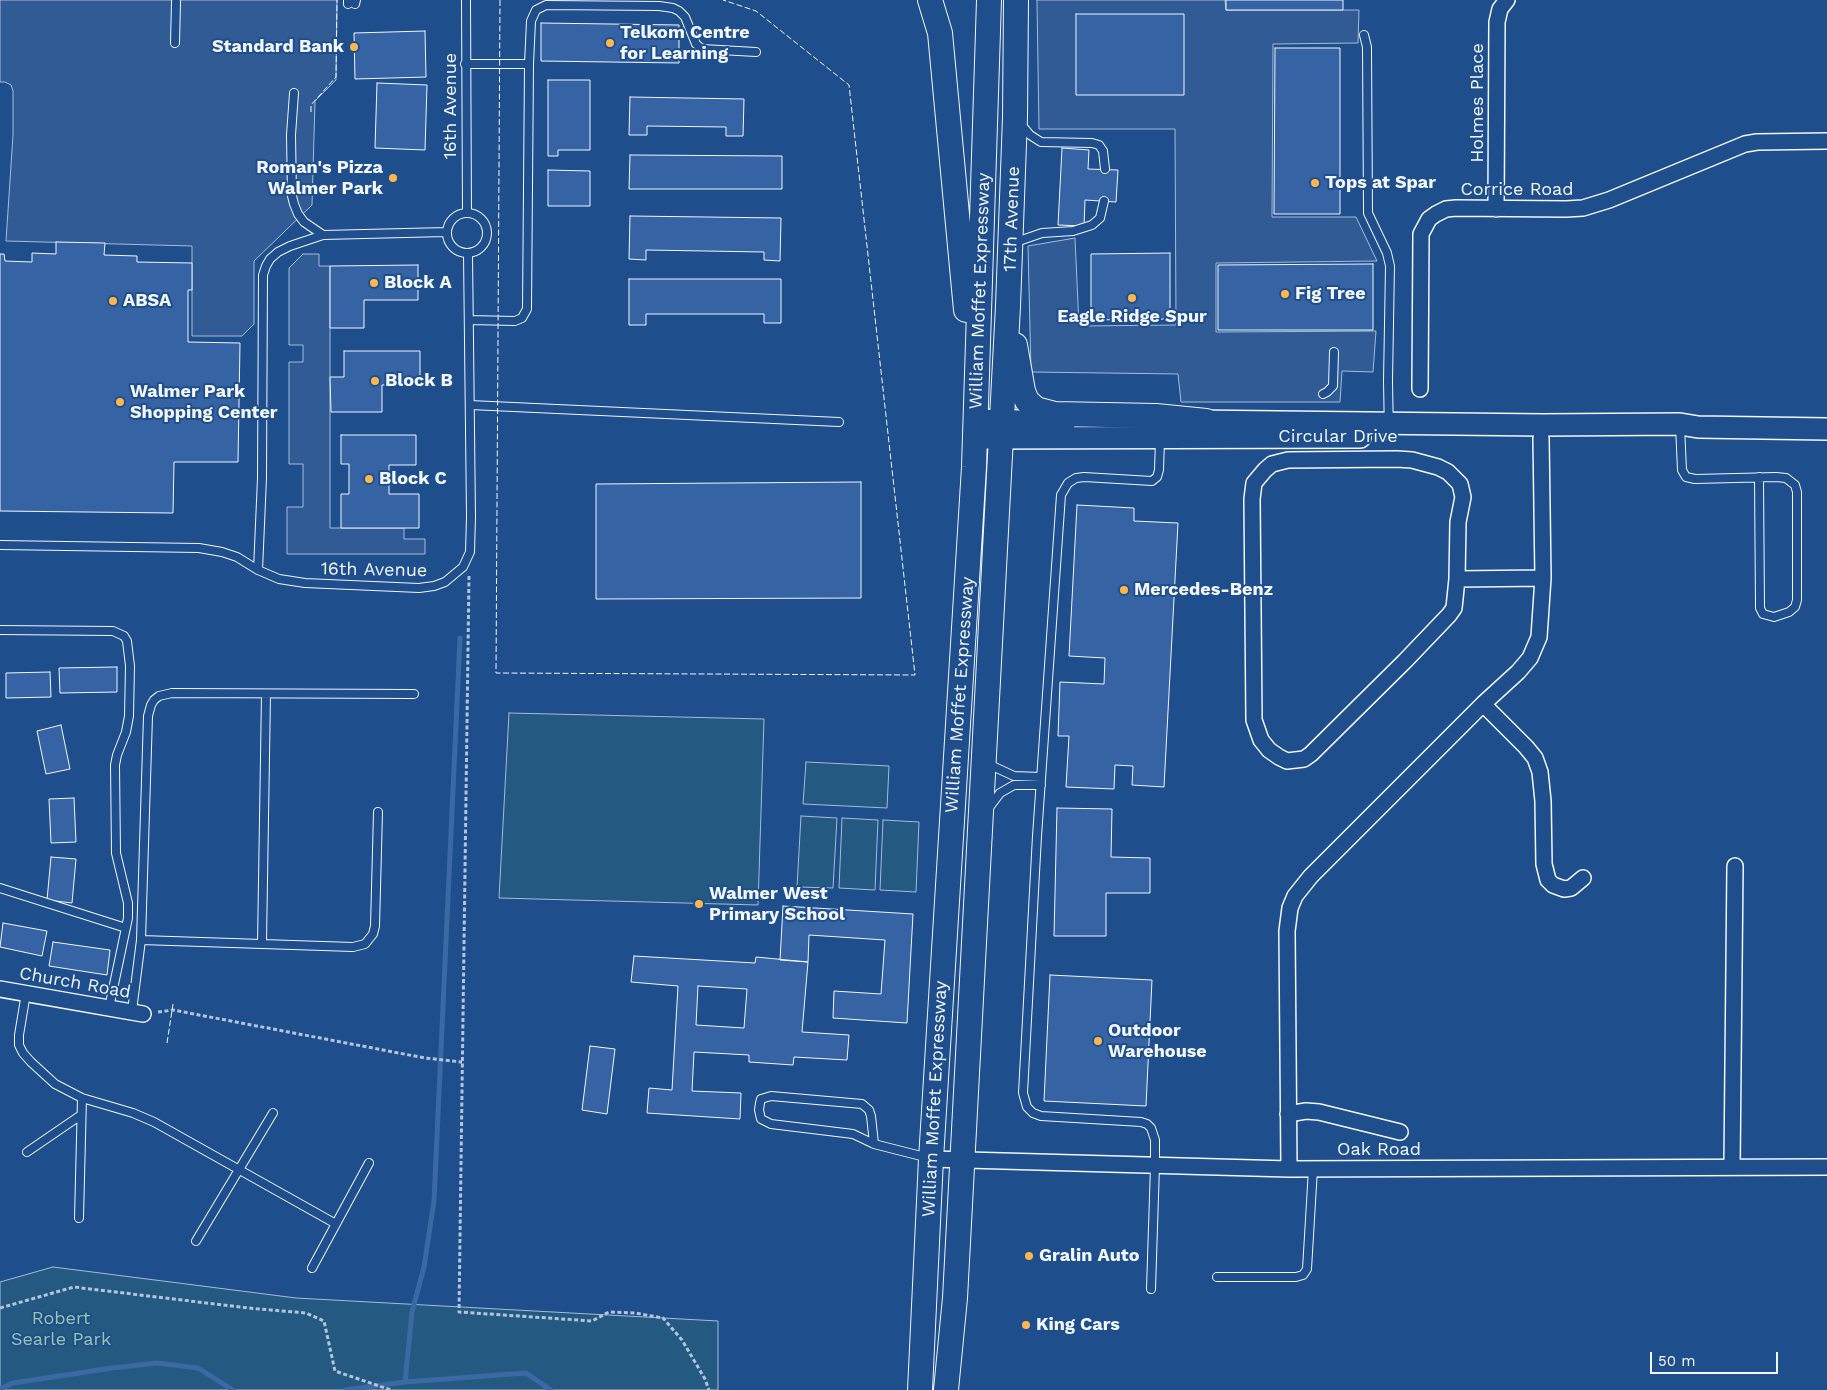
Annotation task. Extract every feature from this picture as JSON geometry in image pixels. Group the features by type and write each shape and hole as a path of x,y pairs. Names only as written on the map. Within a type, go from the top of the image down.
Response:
{"main road":[{"path":"930,0 940,33 966,314 969,328 978,338"},
{"name":"William Moffet Expressway","path":"920,1390 931,1159 976,429 989,0"},
{"name":"17th Avenue","path":"1001,430 1012,243 1016,118 1016,0"},
{"path":"1008,317 1015,341 1023,391 1027,401 1036,409 1055,414 1156,416 1206,421"},
{"name":"William Moffet Expressway","path":"946,1390 955,1298 1001,430"}],"street":[{"name":"Holmes Place","path":"1496,209 1496,22 1500,9 1507,0"},
{"name":"Corrice Road","path":"1420,388 1420,234 1429,219 1446,209 1583,208 1609,200 1744,144 1757,142 1827,141"},
{"name":"Circular Drive","path":"1001,430 1206,421 1542,438 1686,429"},
{"name":"Circular Drive","path":"976,429 1160,438 1543,425 1686,429 1827,428"},
{"path":"1289,1169 1287,931 1290,908 1295,896 1311,876 1483,704 1524,667 1535,649 1540,626 1543,578 1542,438"},
{"path":"1397,459 1425,463 1448,472 1460,484 1463,497 1458,522 1458,579 1454,608 1449,615 1311,754 1304,759 1287,761 1270,750 1261,740 1254,720 1252,490 1254,483 1272,464 1288,460 1397,459"},
{"path":"1458,579 1543,578"},
{"path":"1483,704 1535,758 1540,772 1544,864 1548,880 1564,889 1571,888 1582,878"},
{"path":"1732,1167 1735,866"},
{"name":"Church Road","path":"0,989 138,1013"},
{"path":"1288,1114 1319,1112 1400,1132"},
{"name":"Oak Road","path":"931,1159 1289,1169 1827,1168"}],"lane":[{"name":"16th Avenue","path":"466,0 467,213"},
{"path":"175,43 176,2"},
{"path":"469,320 515,321 522,318 527,310 529,64 532,17 540,7 546,5 659,6 672,8 680,11 686,17 696,44 702,49 756,52"},
{"path":"1364,35 1368,47 1368,213 1387,253 1390,266 1389,429"},
{"path":"465,64 529,64"},
{"path":"294,93 291,135 292,196 298,214 304,222 323,235"},
{"path":"1016,118 1030,135 1041,142 1096,144 1101,148 1105,170"},
{"path":"1012,243 1042,233 1073,231 1092,225 1099,221 1104,201"},
{"path":"467,213 473,213 483,220 487,232 484,244 480,249 468,254 461,253 450,245 446,232 450,220 455,216 467,213"},
{"path":"258,570 262,478 263,275 270,259 278,252 290,246 323,235 446,232"},
{"path":"468,254 470,552"},
{"path":"1323,394 1333,386 1334,352"},
{"path":"470,405 839,422"},
{"path":"1686,429 1682,470 1686,477 1695,479 1759,477 1786,478 1791,480 1797,492 1797,600 1789,612 1774,617 1763,614 1760,608 1759,477"},
{"path":"1151,1289 1156,1166 1154,1135 1151,1128 1141,1122 1041,1116 1030,1111 1024,1099 1041,781 1061,495 1068,483 1076,478 1152,481 1157,477 1159,470 1160,438"},
{"name":"16th Avenue","path":"0,545 199,548 230,554 258,570 279,579 305,583 419,588 434,586 453,577 463,567 470,552"},
{"path":"0,630 113,631 124,636 128,641 130,666 129,716 126,732 115,765 116,853 128,903 126,928 109,1008"},
{"path":"138,1013 148,716 151,705 159,696 165,693 414,694"},
{"path":"262,943 266,694"},
{"path":"984,762 1014,776 1041,781"},
{"path":"980,821 1006,788 1041,781"},
{"path":"141,940 359,946 369,940 375,926 378,812"},
{"path":"0,888 126,928"},
{"path":"26,993 19,1035 20,1044 23,1053 55,1084 82,1098 147,1119 336,1224"},
{"path":"874,1144 871,1116 869,1110 862,1104 771,1096 761,1099 758,1110 761,1119 766,1122 853,1134 874,1144 931,1159"},
{"path":"79,1218 82,1098"},
{"path":"196,1241 273,1113"},
{"path":"26,1152 81,1115"},
{"path":"312,1268 369,1163"},
{"path":"1217,1277 1296,1277 1303,1275 1307,1268 1313,1169"}],"path":[{"path":"470,552 459,1312 592,1321 610,1312 635,1313 663,1318 682,1340 705,1379 709,1390"},
{"path":"138,1013 173,1010 425,1058 462,1062"},
{"path":"0,1308 74,1288 306,1313 324,1321 335,1371 391,1390"}],"green space":[{"path":"509,713 764,719 758,905 499,898"},
{"path":"806,762 889,766 887,808 803,804"},
{"path":"801,816 837,818 833,888 797,887"},
{"path":"842,818 878,820 875,890 839,888"},
{"path":"883,820 919,822 916,892 880,890"},
{"name":"Robert Searle Park","path":"53,1267 296,1298 718,1321 718,1390 0,1390 0,1282"}],"shaded area":[{"path":"0,0 337,0 336,80 315,101 312,205 254,261 254,324 242,336 192,336 192,246 6,241 13,135 13,91 11,85 0,82"},
{"path":"1037,0 1225,0 1226,10 1359,10 1358,43 1273,44 1272,217 1356,217 1377,261 1216,263 1216,332 1376,331 1373,372 1342,371 1340,402 1181,402 1178,374 1031,372 1028,246 1075,238 1079,326 1176,325 1175,129 1039,129"},
{"path":"303,254 319,254 319,266 330,266 330,528 404,528 404,539 425,539 425,554 287,554 287,507 303,507 303,464 289,464 289,362 303,362 303,345 289,345 289,268"}],"building":[{"path":"1226,0 1343,0 1343,10 1226,10"},
{"path":"1076,14 1184,14 1184,95 1076,95"},
{"name":"Telkom Centre for Learning","path":"541,23 679,25 679,63 541,61"},
{"path":"425,31 426,77 355,79 354,33"},
{"path":"1275,48 1340,48 1340,214 1274,214"},
{"path":"548,80 590,80 590,150 558,150 558,156 548,156"},
{"path":"377,83 427,85 425,150 375,148"},
{"path":"630,97 744,99 743,136 726,136 726,127 647,126 647,135 629,135"},
{"path":"1062,148 1089,150 1088,169 1118,170 1116,202 1085,200 1084,226 1058,225"},
{"path":"630,155 782,156 782,189 629,189"},
{"path":"548,170 590,171 590,206 548,206"},
{"path":"630,216 781,218 780,261 764,260 764,252 646,250 646,260 629,259"},
{"name":"Walmer Park Shopping Center","path":"56,242 105,243 104,255 137,256 137,262 192,263 192,290 188,290 188,342 240,343 238,462 174,462 173,513 0,511 0,254 4,254 5,261 32,262 32,253 56,254"},
{"path":"1170,253 1170,319 1091,320 1091,254"},
{"path":"1373,264 1373,330 1218,330 1218,265"},
{"name":"Block A","path":"418,265 418,300 364,300 364,328 330,328 330,266"},
{"path":"629,279 781,279 781,323 764,323 764,314 646,314 646,325 629,325"},
{"name":"Block B","path":"344,351 420,351 420,384 382,385 382,412 331,412 330,377 344,377"},
{"name":"Block C","path":"341,435 416,435 416,465 389,465 389,494 419,494 419,528 341,528 341,494 349,494 349,464 341,464"},
{"path":"861,482 861,598 596,599 596,484"},
{"name":"Mercedes-Benz","path":"1077,505 1134,508 1134,521 1178,523 1164,787 1132,785 1133,766 1115,765 1114,789 1066,787 1069,736 1058,736 1060,682 1104,684 1105,658 1069,656"},
{"path":"117,667 117,692 60,693 59,668"},
{"path":"50,672 51,697 6,698 6,673"},
{"path":"61,725 70,769 46,774 37,731"},
{"path":"74,798 76,842 51,843 49,799"},
{"path":"1057,808 1112,809 1111,857 1150,858 1150,893 1106,893 1106,936 1054,936"},
{"path":"51,857 76,859 72,903 47,900"},
{"path":"783,906 913,914 907,1023 833,1018 834,991 881,994 885,940 809,935 808,962 780,960"},
{"path":"3,923 47,931 42,956 0,947"},
{"path":"53,942 110,950 107,975 49,966"},
{"path":"634,956 755,963 756,957 808,962 802,1032 849,1035 847,1060 794,1057 793,1065 749,1062 749,1055 694,1052 692,1091 741,1093 740,1119 647,1113 649,1088 672,1090 678,986 631,982","holes":["698,986 747,989 744,1028 696,1025"]},
{"name":"Outdoor Warehouse","path":"1050,975 1152,980 1146,1106 1044,1101"},
{"path":"590,1046 615,1049 607,1114 582,1110"}],"waterway":[{"path":"405,1382 412,1312 424,1267 434,1201 460,638"},
{"path":"0,1389 13,1383 157,1363 198,1368 233,1390"},
{"path":"345,1390 405,1382 526,1373 551,1390"}],"fence":[{"path":"311,112 311,105 336,77 337,0"},
{"path":"500,0 496,673 915,675 849,85 756,11 723,0"},
{"path":"167,1043 173,1004"}],"place":[{"name":"Telkom Centre for Learning","path":"610,43"},
{"name":"Standard Bank","path":"354,47"},
{"name":"Roman's Pizza Walmer Park","path":"393,178"},
{"name":"Tops at Spar","path":"1315,183"},
{"name":"Block A","path":"374,283"},
{"name":"Fig Tree","path":"1285,294"},
{"name":"Eagle Ridge Spur","path":"1132,298"},
{"name":"ABSA","path":"113,301"},
{"name":"Block B","path":"375,381"},
{"name":"Walmer Park Shopping Center","path":"120,402"},
{"name":"Block C","path":"369,479"},
{"name":"Mercedes-Benz","path":"1124,590"},
{"name":"Walmer West Primary School","path":"699,904"},
{"name":"Outdoor Warehouse","path":"1098,1041"},
{"name":"Gralin Auto","path":"1029,1256"},
{"name":"King Cars","path":"1026,1325"}]}
